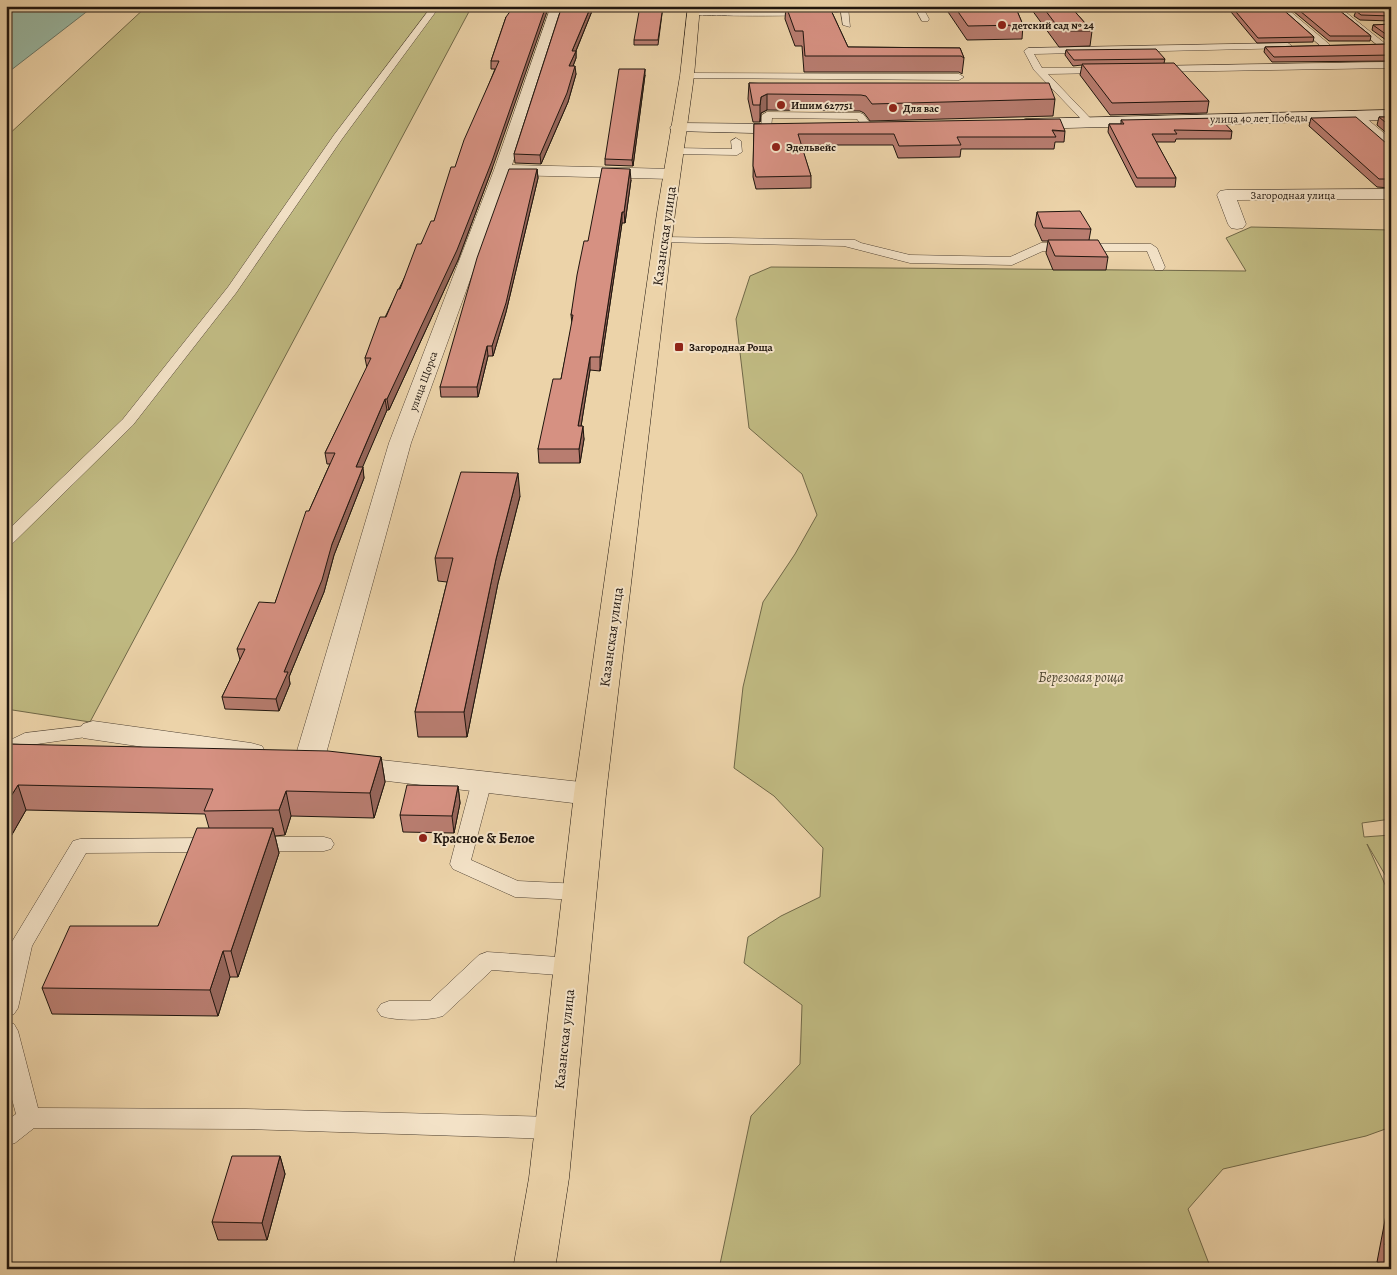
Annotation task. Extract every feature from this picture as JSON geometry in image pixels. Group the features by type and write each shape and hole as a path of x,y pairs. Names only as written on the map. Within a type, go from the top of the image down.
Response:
{"main road":[{"name":"Казанская улица","path":"534,1269 549,1178 590,794 675,151 687,76 693,9"}],"street":[{"name":"улица Щорса","path":"309,761 400,443 502,170 557,6"},
{"path":"693,9 847,7"},
{"name":"улица 40 лет Победы","path":"1009,124 1391,115"},
{"path":"1355,116 1391,147"},
{"path":"502,170 675,151 766,129 874,128"},
{"name":"Загородная улица","path":"1237,224 1226,195 1391,194"},
{"path":"93,731 309,761 590,794"}],"lane":[{"path":"6,542 128,422 232,290 338,137 436,6"},
{"path":"918,6 924,19"},
{"path":"1279,6 1331,46 1306,46"},
{"path":"847,7 847,25"},
{"path":"1336,9 1357,12"},
{"path":"1336,9 1387,45"},
{"path":"1358,25 1374,25"},
{"path":"1364,45 1387,45"},
{"path":"1089,122 1058,94 1028,51 1296,46"},
{"path":"1148,69 1391,65"},
{"path":"743,68 790,69 792,77"},
{"path":"1041,71 1118,70"},
{"path":"687,76 959,78"},
{"path":"675,151 737,152 736,141"},
{"path":"664,240 874,243"},
{"path":"845,243 910,259 938,260 1012,261 1041,247 1151,248 1159,266"},
{"path":"6,750 25,739 93,731"},
{"path":"482,782 460,864 515,889 580,892"},
{"path":"6,1008 21,945 80,846 324,844"},
{"path":"389,1010 435,1010 486,962 572,967"},
{"path":"6,1031 29,1118"},
{"path":"6,1135 29,1118 246,1119 554,1128"}],"green space":[{"path":"147,6 472,6 90,722 6,709 6,137"},
{"name":"Березовая роща","path":"1251,227 1391,230 1391,819 1362,823 1364,837 1391,835 1391,885 1367,844 1391,898 1391,1127 1366,1136 1223,1169 1188,1209 1211,1269 719,1269 751,1116 800,1064 802,1005 744,963 748,937 781,916 820,897 823,848 774,796 734,768 743,687 763,602 795,554 817,515 802,474 749,428 736,319 750,276 771,267 1246,271 1226,238"}],"shaded area":[{"path":"6,6 94,6 6,74"}],"building":[{"path":"514,6 546,6 492,161 457,250 387,399 385,399 356,467 363,467 332,544 322,580 284,672 288,672 276,699 222,697 245,649 237,649 259,602 275,603 306,511 309,511 335,453 325,453 371,358 365,358 380,317 386,317 398,289 400,289 417,244 421,244 431,221 434,221 451,167 455,167 464,140 499,61 491,61 506,17"},
{"path":"562,6 591,6 572,51 576,51 569,66 575,66 567,93 540,155 514,154"},
{"path":"640,6 663,6 658,40 634,40"},
{"path":"786,6 829,6 848,47 960,48 964,58 961,56 805,56 803,31 795,31"},
{"path":"954,6 1015,6 1023,25 968,26"},
{"path":"1042,6 1070,6 1092,31 1061,31"},
{"path":"1231,6 1279,6 1314,37 1258,38"},
{"path":"1294,6 1334,6 1371,36 1330,36"},
{"path":"1356,11 1391,11 1391,16 1361,15"},
{"path":"1391,24 1391,35 1387,35 1373,25"},
{"path":"1391,44 1391,55 1274,57 1265,47"},
{"path":"1156,49 1165,59 1074,60 1066,50"},
{"path":"1174,63 1209,101 1112,103 1082,64"},
{"path":"619,69 645,69 632,160 605,159"},
{"path":"749,83 1049,83 1055,99 872,104 866,96 861,95 767,94 761,97 760,105 753,105"},
{"path":"1356,117 1386,143 1391,145 1391,179 1379,179 1311,118"},
{"path":"1379,117 1391,117 1391,127"},
{"path":"1220,118 1232,131 1174,130 1177,134 1152,134 1176,178 1137,178 1109,124 1124,124 1121,120"},
{"path":"1060,119 1065,131 1052,130 1056,137 957,137 961,145 899,146 894,134 798,134 811,176 756,177 753,166 754,124"},
{"path":"602,168 630,169 600,357 590,357 578,426 583,426 579,449 538,449 553,379 561,379 573,315 571,315 577,275 584,241 588,241"},
{"path":"509,169 537,169 506,303 492,346 487,346 477,387 440,387 477,258"},
{"path":"1080,211 1091,229 1043,228 1037,212"},
{"path":"1048,240 1098,240 1108,257 1055,256"},
{"path":"461,472 518,473 496,559 464,712 415,712 453,558 435,558"},
{"path":"6,744 328,751 381,757 370,793 286,791 279,810 204,811 213,789 18,785 6,804"},
{"path":"407,785 458,786 452,816 400,815"},
{"path":"197,828 273,828 231,951 223,951 210,990 42,988 70,926 158,926"},
{"path":"232,1156 280,1156 262,1223 212,1222"},
{"path":"1391,1213 1391,1247 1385,1245"}],"place":[{"name":"детский сад № 24","path":"1002,25"},
{"name":"Ишим 627751","path":"781,105"},
{"name":"Для вас","path":"893,108"},
{"name":"Эдельвейс","path":"776,147"},
{"name":"Загородная Роща","path":"679,347"},
{"name":"Красное & Белое","path":"423,838"}]}
